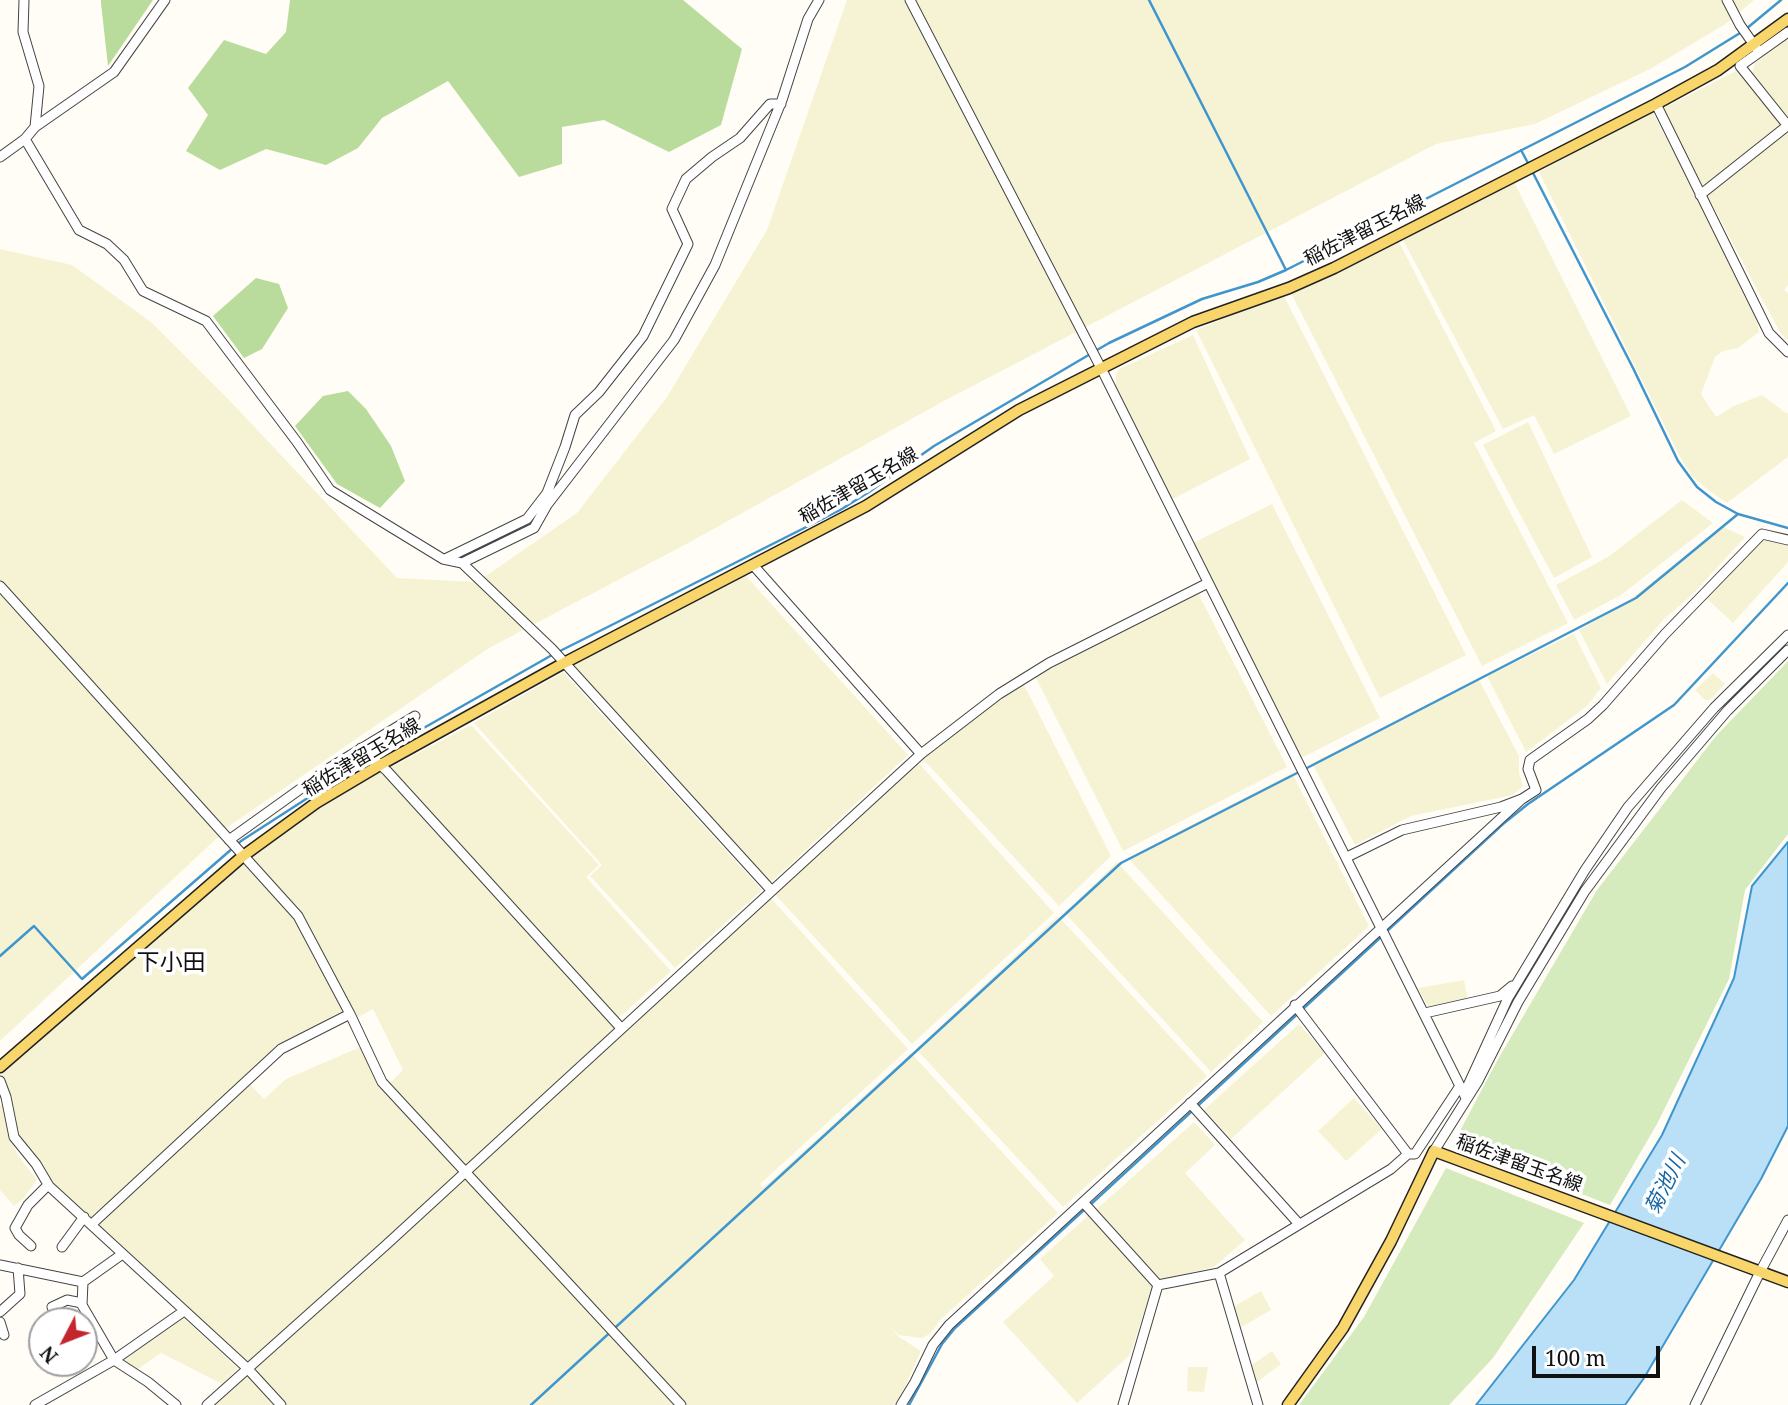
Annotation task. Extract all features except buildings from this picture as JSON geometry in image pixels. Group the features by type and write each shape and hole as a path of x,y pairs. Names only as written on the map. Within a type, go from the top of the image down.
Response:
{"main road":[{"name":"稲佐津留玉名線","path":"0,1067 242,856 316,803 380,765 562,660 866,506 1096,359 1289,288 1334,268 1656,104 1757,49 1788,19"},
{"name":"稲佐津留玉名線","path":"1288,1405 1343,1328 1391,1241 1434,1151 1788,1282"}],"street":[{"path":"24,0 23,32 39,86 35,127"},
{"path":"0,157 25,139 35,127 114,72 165,0"},
{"path":"462,563 534,528 547,505 674,340 715,265 781,104 808,19 819,0"},
{"path":"911,0 1096,359 1463,1093"},
{"path":"1727,0 1757,49"},
{"path":"1700,195 1788,126 1740,66 1757,49 1788,32"},
{"path":"445,559 527,519 547,493 575,415 599,392 643,336 688,244 672,209 686,179 740,138 770,104 781,104"},
{"path":"1656,104 1769,332 1788,352"},
{"path":"25,139 79,230 107,244 124,260 143,291 206,321 330,490 445,559 462,563 552,649 771,890"},
{"path":"901,1405 933,1345 949,1325 1522,799 1536,790 1528,769 1531,760 1603,705 1665,634 1762,534 1788,540"},
{"path":"753,565 921,754"},
{"path":"207,1405 247,1368 253,1366 921,754 999,694 1049,663 1208,583"},
{"path":"0,586 298,916 383,1082 681,1405"},
{"path":"1434,1151 1517,982 1585,870 1628,807 1714,708 1788,635"},
{"path":"1158,1285 1219,1273 1391,1169 1408,1154 1415,1154 1463,1093 1478,1081 1532,978 1580,900 1620,843 1661,788 1727,711 1788,650"},
{"path":"229,840 331,767 415,716"},
{"path":"361,748 380,765 621,1028"},
{"path":"1347,857 1402,830 1501,807 1522,799"},
{"path":"1425,1013 1500,996 1517,982"},
{"path":"1296,1007 1408,1154"},
{"path":"92,1224 281,1049 350,1014"},
{"path":"0,1081 14,1137 36,1164 48,1185 92,1224 121,1255 247,1368 281,1405"},
{"path":"1190,1104 1299,1224"},
{"path":"31,1246 15,1228 28,1205 48,1185"},
{"path":"1083,1202 1158,1285"},
{"path":"62,1247 84,1217"},
{"path":"1695,1405 1756,1270 1788,1220"},
{"path":"0,1265 83,1282 121,1255"},
{"path":"0,1312 20,1294 18,1268"},
{"path":"1219,1273 1258,1405"},
{"path":"83,1282 82,1303 114,1360 148,1382 176,1405"},
{"path":"1123,1405 1158,1285"},
{"path":"52,1307 67,1300 82,1303"},
{"path":"35,1405 114,1360 184,1311"},
{"path":"0,1322 4,1335"}],"shaded area":[{"path":"847,0 1754,0 1724,25 1650,69 1535,124 1436,144 942,402 692,541 489,648 232,824 0,1041 0,249 72,265 151,322 231,402 397,578 477,582 577,513 667,397 767,230"},
{"path":"1788,37 1788,119 1752,73 1755,63"},
{"path":"1738,70 1788,134 1788,285 1784,290 1788,293 1788,341 1780,332 1662,109"},
{"path":"1652,111 1753,303 1759,332 1738,348 1723,351 1715,357 1701,394 1716,417 1734,406 1762,395 1788,413 1788,457 1727,503 1692,476 1680,457 1539,172"},
{"path":"1513,180 1631,416 1554,454 1534,415 1503,429 1402,238"},
{"path":"1398,240 1496,431 1474,443 1568,623 1482,666 1291,293"},
{"path":"1283,294 1466,655 1380,698 1196,330"},
{"path":"1193,335 1250,459 1169,501 1116,387 1116,375 1119,369"},
{"path":"1528,422 1592,557 1554,578 1483,445"},
{"path":"1682,500 1713,523 1621,595 1574,620 1556,585 1608,557"},
{"path":"1272,504 1380,718 1299,759 1189,545"},
{"path":"1723,527 1745,537 1692,595 1665,618 1607,684 1579,630 1622,606"},
{"path":"1757,537 1788,544 1788,562 1733,623 1704,596"},
{"path":"745,575 908,755 767,886 568,668"},
{"path":"1198,593 1287,767 1123,851 1034,674"},
{"path":"1574,634 1601,688 1587,706 1526,752 1487,676"},
{"path":"563,672 762,890 675,968 590,876 602,865 474,723"},
{"path":"1713,673 1725,684 1710,700 1705,700 1695,690"},
{"path":"1020,677 1111,856 1059,906 921,757"},
{"path":"1479,680 1519,756 1519,773 1523,786 1513,795 1411,816 1355,845 1312,763"},
{"path":"471,725 599,865 586,877 671,971 615,1021 620,1027 767,894 908,1049 760,1184 763,1188 911,1053 1058,1213 940,1320 930,1334 921,1338 899,1335 891,1327 899,1337 921,1351 900,1398 893,1405 207,1405 246,1368 49,1186 14,1137 0,1081 0,1067 242,857 380,765 386,770","holes":["373,1009 403,1070 387,1086 365,1045 286,1079 264,1099 246,1080 281,1049 350,1015 353,1020"]},
{"path":"915,759 1054,913 912,1044 772,891"},
{"path":"1292,773 1369,926 1271,1016 1128,858"},
{"path":"1117,862 1263,1022 1211,1072 1065,913"},
{"path":"1058,916 1207,1076 1063,1207 916,1049"},
{"path":"1464,980 1468,1001 1429,1009 1418,988"},
{"path":"1299,1024 1325,1053 1231,1139 1204,1110"},
{"path":"1354,1098 1382,1129 1346,1161 1318,1131"},
{"path":"3,1104 14,1147 37,1180 23,1199 14,1206 0,1190 0,1106"},
{"path":"1194,1122 1215,1145 1185,1173 1245,1240 1214,1267 1161,1280 1097,1209"},
{"path":"1089,1215 1153,1286 1130,1355 1077,1403 1003,1322 1054,1276 1040,1259"},
{"path":"1261,1291 1271,1310 1238,1329 1231,1308"},
{"path":"182,1317 238,1368 222,1384 161,1353 135,1371 119,1360"},
{"path":"1272,1351 1281,1364 1256,1383 1249,1367"},
{"path":"1188,1367 1208,1367 1204,1392 1187,1391"}],"green space":[{"path":"101,0 153,0 108,66 101,3"},
{"path":"290,0 683,0 742,49 721,125 669,152 604,120 562,127 562,164 519,177 448,81 382,118 358,148 326,165 266,149 220,170 186,151 208,115 188,88 224,40 266,54 286,32"},
{"path":"256,278 279,284 288,308 262,349 244,358 213,316"},
{"path":"348,391 366,409 391,446 405,481 380,508 337,484 295,426 323,396"},
{"path":"1788,661 1788,834 1745,890 1729,979 1657,1124 1610,1205 1453,1144 1497,1061 1597,890 1716,736"},
{"path":"1446,1168 1584,1223 1493,1358 1449,1405 1299,1405 1364,1317"}],"water":[{"name":"菊池川","path":"1788,842 1788,1126 1761,1179 1644,1378 1625,1405 1476,1405 1574,1280 1662,1135 1734,978 1752,886"}],"waterway":[{"path":"1149,0 1286,270"},
{"path":"1746,29 1781,0"},
{"path":"558,652 840,510 934,446 1109,343 1202,299 1258,282 1286,270 1685,67 1740,33"},
{"path":"1521,150 1529,165"},
{"path":"1532,171 1678,461 1697,487 1716,502 1738,514 1788,528"},
{"path":"1305,769 1636,598 1738,514"},
{"path":"1386,932 1528,804 1674,705 1788,583"},
{"path":"378,754 552,655"},
{"path":"0,956 34,926 82,979 241,841 365,761"},
{"path":"531,1405 1121,863 1299,772"},
{"path":"1090,1205 1381,937"},
{"path":"909,1405 942,1344 955,1328 1085,1209"}],"district":[{"name":"下小田","path":"171,963"}]}
